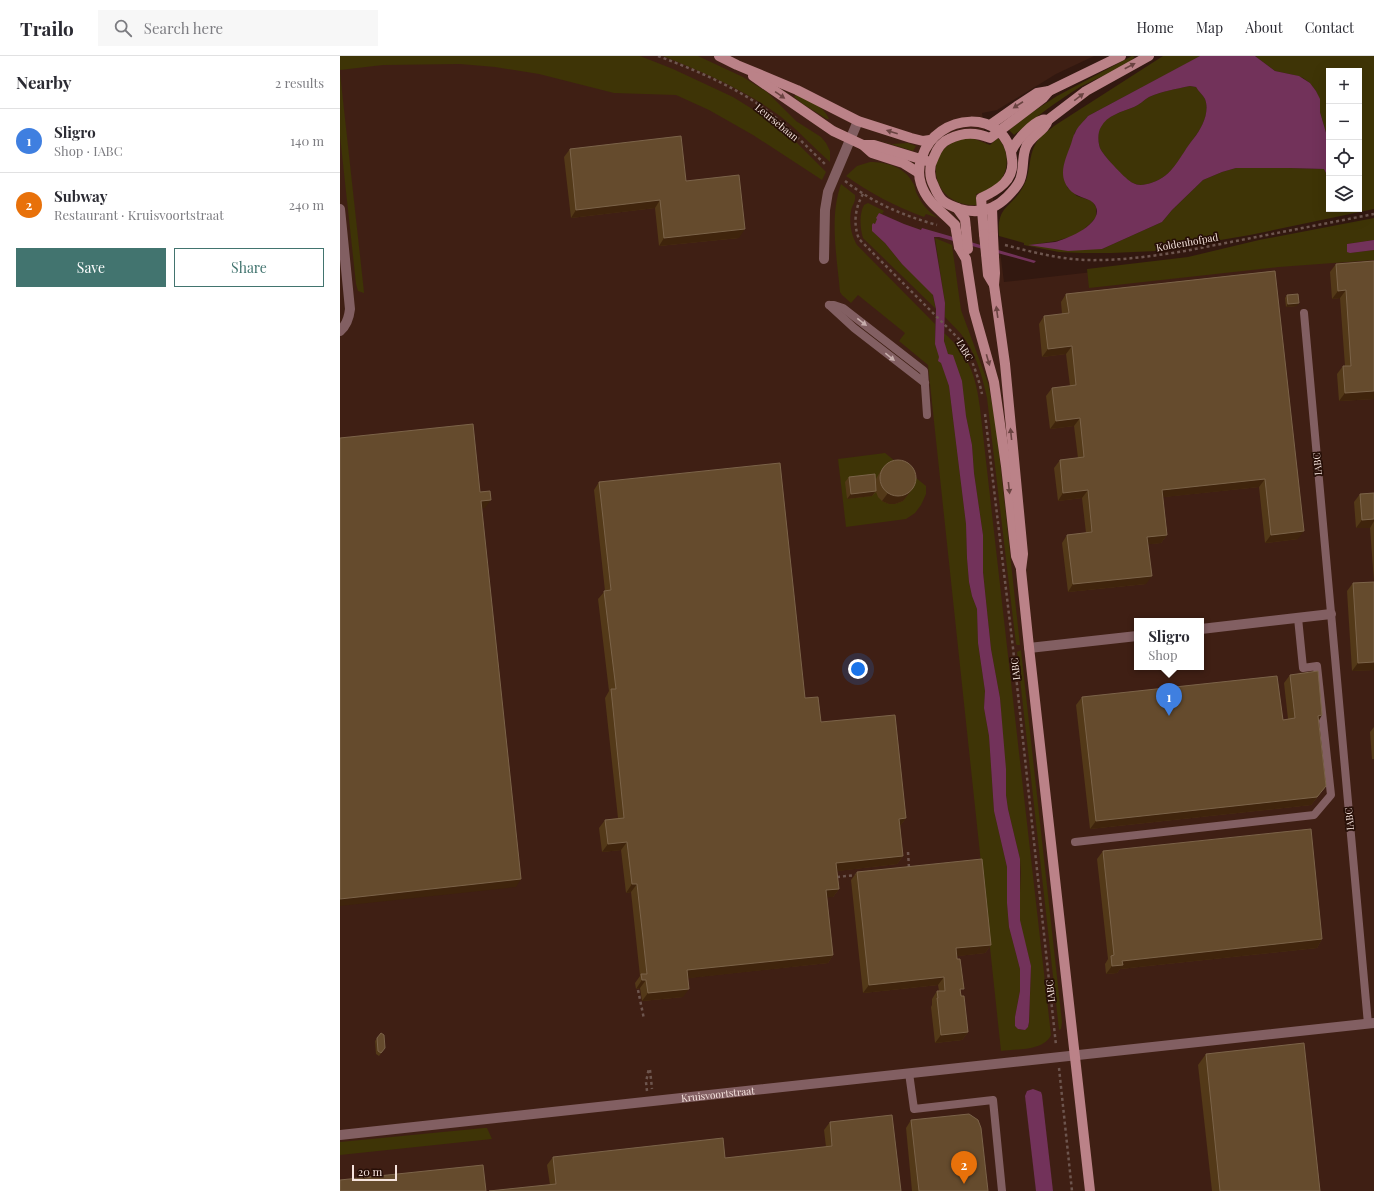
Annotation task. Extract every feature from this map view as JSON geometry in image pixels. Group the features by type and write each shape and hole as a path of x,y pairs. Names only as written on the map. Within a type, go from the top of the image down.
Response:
{"street":[{"path":"719,56 797,90 858,121 911,138 923,141 930,140"},
{"path":"990,126 1017,106 1037,94 1049,91 1121,56"},
{"path":"1049,91 1043,98 990,138 975,133 966,133 944,141 931,163 930,170 931,181 942,201 957,208 974,211 987,210 1000,204 1014,189 1019,181 1022,172 1025,150 1033,138 1046,126 1048,120 1086,91 1149,56"},
{"path":"737,65 815,120 850,140 863,145 872,153 903,163 919,173 924,148 941,129 954,124 970,121 986,123 1004,136 1012,150"},
{"path":"987,210 981,198 996,191 1008,180 1013,165 1012,150 1015,142 1041,120 1048,120"},
{"path":"824,259 825,210 828,192 858,121"},
{"path":"863,145 874,145 931,163"},
{"name":"IABC","path":"919,173 921,184 928,199 955,225 964,252 974,311 994,382 1006,466 1016,556 1022,570"},
{"name":"IABC","path":"957,208 965,219 966,229 964,252"},
{"path":"340,209 350,309 349,318 344,328 340,331"},
{"name":"IABC","path":"987,210 990,256 988,275 994,285 1005,364 1024,554 1022,570 1029,648 1090,1191"},
{"path":"1204,629 1331,614"},
{"name":"IABC","path":"1029,648 1134,636"},
{"name":"IABC","path":"1074,1056 1371,1023"},
{"name":"Kruisvoortstraat","path":"340,1135 651,1102 1058,1056 1074,1056"}],"lane":[{"path":"829,305 843,308 924,371 926,416"},
{"name":"IABC","path":"1304,313 1331,614 1371,1023"},
{"path":"1075,842 1314,815 1331,795 1317,666 1303,668 1298,618"},
{"path":"909,1073 914,1109 993,1100 1002,1191"}],"path":[{"name":"Leursebaan","path":"658,56 713,79 764,108 782,122 836,174 863,194"},
{"path":"863,194 886,208 942,227"},
{"name":"IABC","path":"863,194 858,204 855,220 856,233 859,239 962,342 978,377 982,395"},
{"name":"Koldenhofpad","path":"1002,245 1071,259 1087,260 1137,257 1178,252 1374,214"},
{"name":"IABC","path":"984,411 1015,664 1072,1191"},
{"path":"902,870 910,870 908,852"},
{"path":"837,877 859,875"},
{"path":"638,990 644,1019"},
{"path":"649,1068 651,1102"}],"shaded area":[{"path":"340,56 1094,56 1056,74 997,110 982,113 1004,282 1374,240 1374,1191 340,1191"},
{"path":"340,56 640,56 673,69 733,97 775,123 826,172 822,180 753,135 709,110 676,95 614,93 539,74 495,67 460,64 383,65 340,70"},
{"path":"663,56 698,56 743,77 767,92 796,121 821,137 830,151 830,162 787,121 766,106 723,82"},
{"path":"1132,56 1135,57 1123,66 1080,87 1063,98 1014,135 1009,130 1057,96"},
{"path":"1163,56 1201,56 1088,116 1075,132 1072,143 1067,187 1077,196 1092,201 1096,207 1096,217 1077,235 1056,241 1030,245 1102,249 1162,222 1172,210 1203,180 1236,168 1324,169 1326,173 1326,212 1360,212 1250,235 1156,251 1112,253 1059,252 1024,245 1024,243 999,236 1000,218 1006,207 1020,192 1024,185 1028,175 1033,148 1040,138 1054,126"},
{"path":"1200,56 1255,56 1275,71 1299,76 1310,83 1316,91 1320,99 1320,112 1326,133 1326,173 1324,169 1236,168 1203,180 1172,210 1162,222 1102,249 1068,251 1028,245 1055,242 1076,234 1090,224 1095,218 1097,212 1095,205 1091,201 1072,192 1064,181 1064,163 1077,129 1088,116","holes":["1190,86 1196,87 1205,99 1207,109 1200,130 1176,164 1159,180 1144,185 1135,184 1111,163 1100,148 1098,139 1099,132 1104,123 1111,117 1136,106 1149,97 1169,90"]},
{"path":"1255,56 1374,56 1374,209 1362,212 1362,68 1326,68 1326,133 1320,112 1319,99 1316,91 1310,83 1303,78 1275,71"},
{"path":"340,73 364,293 358,291 356,284 340,136"},
{"path":"1190,86 1196,87 1205,99 1207,109 1202,125 1197,134 1176,165 1165,176 1149,184 1135,184 1126,178 1116,168 1101,150 1098,139 1100,127 1111,117 1136,106 1149,97"},
{"path":"796,94 820,107 827,114 829,119 803,104 794,97"},
{"path":"872,138 892,144 908,143 916,146 913,151"},
{"path":"972,138 990,145 998,138 1002,143 1007,160 1005,172 999,182 988,190 976,194 977,205 961,203 949,197 941,188 937,177 936,166 940,155 948,146 961,139"},
{"path":"870,162 889,164 905,173 914,184 916,192 928,210 938,218 926,214 924,217 903,209 874,194 846,176 857,166"},
{"path":"841,184 855,195 850,220 852,233 857,245 935,324 935,344 949,386 966,524 969,582 977,609 978,643 985,691 984,708 989,736 994,811 1007,867 1009,927 1020,969 1020,991 1015,1017 1015,1026 1020,1030 1025,1030 1029,1025 1031,966 1020,925 1020,859 1006,795 1000,698 991,649 983,572 983,535 974,473 972,445 966,416 945,346 944,333 953,341 965,358 970,367 976,386 980,408 1051,1035 1042,1044 1036,1047 1001,1051 928,365 899,341 905,333 858,295 851,303 840,292 835,238 835,210"},
{"path":"868,203 884,211 882,214 879,213 878,219 872,231 885,243 902,264 932,292 936,309 863,238 861,226 862,209 864,205"},
{"path":"879,213 921,230 922,228 1036,261 1034,263 939,237 934,237 945,303 944,341 948,354 953,355 962,381 966,416 972,445 974,473 983,535 983,572 991,649 1000,698 1006,769 1006,795 1020,859 1020,920 1031,966 1029,1022 1028,1027 1025,1030 1018,1029 1015,1026 1015,1017 1020,991 1020,969 1009,927 1007,867 994,811 989,736 984,708 985,691 978,643 977,609 969,582 966,524 949,386 941,363 938,361 939,357 935,344 936,309 933,295 872,231 872,225 873,223 875,224"},
{"path":"1374,218 1374,240 1347,244 1350,253 1374,250 1374,260 1279,267 1089,288 1087,269 1188,257 1259,240"},
{"path":"935,238 952,245 961,310 988,383 996,425 1020,645 1016,644 987,398 981,373 971,348 961,334 945,317 945,303"},
{"path":"1374,240 1374,250 1350,253 1347,252 1347,244"},
{"path":"885,453 926,486 926,494 921,505 915,513 906,519 846,527 838,459"},
{"path":"1021,650 1062,1022 1061,1029 1059,1030 1017,652"},
{"path":"1033,1089 1041,1092 1042,1095 1053,1191 1036,1191 1025,1096 1027,1091"},
{"path":"487,1128 492,1139 340,1155 340,1142"}],"building":[{"path":"681,136 686,181 739,175 745,229 664,238 660,200 576,210 570,149"},
{"path":"1374,261 1374,391 1345,393 1343,366 1351,366 1346,290 1338,291 1336,264"},
{"path":"1275,271 1304,531 1271,535 1265,479 1162,490 1167,535 1147,537 1152,576 1073,584 1067,535 1092,532 1088,490 1063,493 1060,460 1084,457 1080,418 1056,421 1052,388 1076,385 1072,346 1048,349 1044,316 1069,313 1066,294"},
{"path":"1298,294 1299,303 1288,304 1287,295"},
{"path":"473,424 480,492 490,491 491,500 481,501 521,879 340,899 340,438"},
{"path":"902,460 911,465 915,471 915,485 911,491 902,496 894,496 885,491 881,485 880,474 885,465 891,461"},
{"path":"780,463 805,698 818,697 821,722 895,715 906,818 899,819 903,856 836,863 839,889 826,890 833,955 687,970 689,989 648,993 646,980 642,980 641,974 647,974 637,884 632,884 627,842 608,844 605,820 624,818 611,689 616,689 604,591 611,590 599,482"},
{"path":"875,474 876,491 851,494 849,477"},
{"path":"1374,493 1374,519 1362,520 1360,494"},
{"path":"1374,582 1374,662 1358,663 1353,583"},
{"path":"1318,671 1322,715 1318,716 1326,786 1317,797 1096,821 1082,697 1277,676 1283,720 1295,718 1290,675"},
{"path":"1311,829 1322,939 1122,961 1123,965 1112,966 1111,956 1114,955 1103,851"},
{"path":"982,859 991,945 956,948 957,959 960,959 964,989 960,989 961,996 964,996 968,1032 941,1035 937,991 945,991 944,977 869,985 857,872"},
{"path":"381,1033 384,1035 385,1048 381,1053 378,1051 377,1038"},
{"path":"1304,1043 1320,1191 1220,1191 1206,1054"},
{"path":"969,1114 978,1120 981,1128 988,1191 919,1191 911,1120"},
{"path":"892,1115 901,1191 489,1191 556,1184 553,1157 723,1138 725,1158 832,1146 830,1122"},
{"path":"483,1165 486,1191 340,1191 340,1180"}],"place":[{"name":"Sligro","path":"1169,716"},
{"name":"Subway","path":"964,1184"}]}
